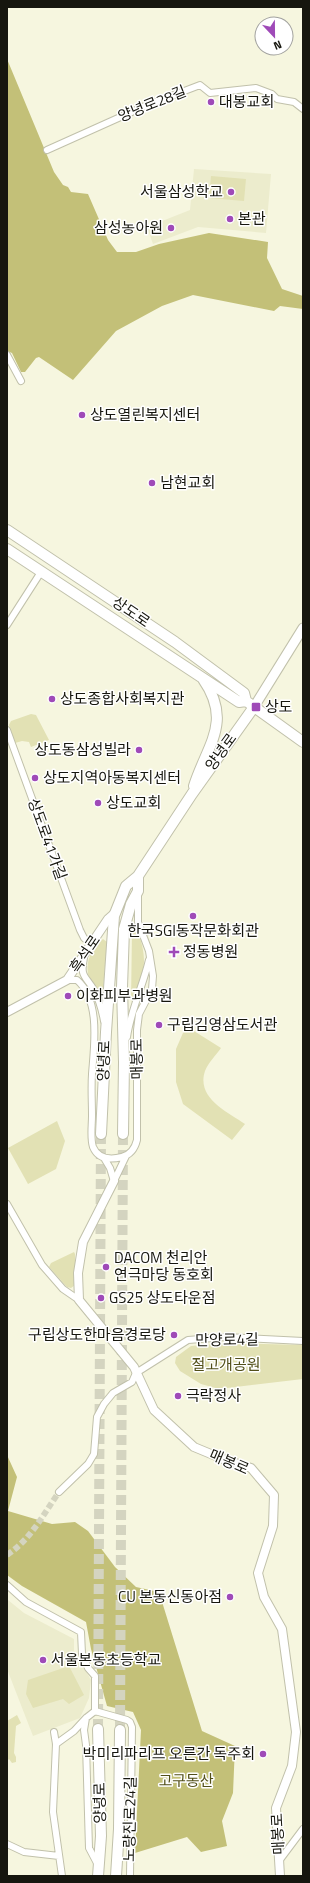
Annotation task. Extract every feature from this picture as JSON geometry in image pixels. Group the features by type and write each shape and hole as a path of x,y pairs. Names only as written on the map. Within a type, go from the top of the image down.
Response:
{"main road":[{"name":"상도로","path":"7,530 175,642 244,693 250,704"},
{"path":"11,551 23,541"},
{"name":"상도로","path":"11,551 239,702 250,704 303,742"},
{"name":"양녕로","path":"101,1134 114,916 126,886 138,876 250,704 303,628"},
{"path":"192,794 200,767 215,735 217,722 214,701 201,676"},
{"name":"양녕로","path":"123,1134 124,1062 122,987 124,929 131,904 138,891 138,876"},
{"name":"양녕로","path":"98,1729 101,1836 98,1872"},
{"name":"양녕로","path":"116,1876 120,1730"}],"street":[{"name":"양녕로28길","path":"47,150 138,109 200,85 210,93 256,88 272,94 277,99 294,102 303,109"},
{"path":"7,355 21,381"},
{"path":"7,625 41,572"},
{"name":"상도로41가길","path":"7,730 80,930 84,938 92,945"},
{"name":"매봉로","path":"114,1181 126,1155 135,1147 138,1140 137,1030 139,1014 152,989 153,976 149,952 138,922 138,891"},
{"name":"흑석로","path":"7,1012 67,980 84,958 108,919 116,912"},
{"path":"124,1062 129,1019 136,997 144,980 149,952"},
{"path":"79,1300 78,1273 83,1242 114,1181 110,1168 104,1158 96,1152 92,1146 92,1074 95,1025 89,1000 81,981 84,958"},
{"path":"67,980 81,981 93,989 100,1004 106,1032"},
{"path":"104,1158 116,1158 126,1155"},
{"path":"7,1204 42,1265 63,1289 79,1300"},
{"name":"매봉로","path":"79,1300 134,1367 154,1410 194,1447 223,1459 251,1468 274,1495 273,1526 258,1573 264,1597 282,1629 296,1732 292,1766 276,1808 280,1876"},
{"name":"만양로4길","path":"59,1492 88,1464 94,1454 98,1417 104,1404 113,1393 132,1382 136,1373 188,1340 226,1337 303,1341"},
{"path":"7,1585 26,1602 81,1632 82,1654 88,1668 95,1676 95,1711 74,1731 56,1744"},
{"name":"노량진로24길","path":"95,1711 127,1720 130,1722 132,1727 130,1876"},
{"name":"노량진로24길","path":"86,1718 84,1730 86,1745 89,1848 98,1872"},
{"path":"54,1732 56,1744 53,1812 62,1876"},
{"path":"279,1861 303,1829"},
{"path":"7,1844 24,1852 59,1856"}],"shaded area":[{"name":"서울삼성학교","path":"194,169 271,174 266,233 198,227 153,244 147,227 190,210"},
{"name":"서울본동초등학교","path":"8,1600 24,1613 74,1639 74,1651 91,1680 89,1698 80,1718 33,1736 7,1669"}],"green space":[{"path":"7,59 54,172 63,185 68,187 71,192 88,194 108,240 117,252 136,252 159,244 209,233 268,242 267,258 282,289 303,296 303,309 280,306 274,311 193,295 162,306 116,331 73,380 39,357 36,358 25,372 21,372 12,353 7,351"},
{"path":"211,176 246,179 244,201 209,198"},
{"path":"31,714 36,715 49,740 31,747 29,742 22,741 15,743 9,725 11,721"},
{"path":"132,929 137,930 140,938 144,953 144,968 140,983 131,1002"},
{"path":"103,939 107,942 103,990 100,993 90,980 88,965 92,951"},
{"path":"186,1026 221,1048 206,1068 203,1081 205,1089 215,1103 245,1124 232,1140 183,1104 176,1082 176,1049"},
{"path":"57,1121 65,1141 56,1169 28,1184 8,1148"},
{"path":"74,1252 75,1285 71,1288 67,1287 49,1267 51,1263"},
{"name":"절고개공원","path":"227,1343 303,1345 303,1379 219,1389 201,1384 180,1371 175,1363 176,1357 191,1346"},
{"name":"고구동산","path":"7,1455 17,1477 8,1511 52,1524 75,1522 88,1531 115,1567 136,1587 159,1592 202,1731 235,1746 233,1793 222,1821 227,1846 201,1852 187,1837 135,1853 141,1730 133,1712 107,1706 91,1649 86,1622 22,1586 7,1575"},
{"path":"69,1666 84,1695 69,1704 63,1699 33,1708 26,1694 28,1680"},
{"path":"17,1715 21,1723 16,1726 14,1753 16,1762 12,1763 9,1759 7,1761 7,1721"}],"tunnel":[{"path":"98,1729 101,1134"},
{"path":"120,1730 123,1134"},
{"path":"7,1555 30,1534 59,1492"}],"place":[{"name":"대봉교회","path":"211,102"},
{"name":"서울삼성학교","path":"231,192"},
{"name":"본관","path":"230,219"},
{"name":"삼성농아원","path":"171,228"},
{"name":"상도열린복지센터","path":"82,415"},
{"name":"남현교회","path":"152,483"},
{"name":"상도종합사회복지관","path":"52,699"},
{"name":"상도","path":"256,707"},
{"name":"상도동삼성빌라","path":"139,750"},
{"name":"상도지역아동복지센터","path":"35,778"},
{"name":"상도교회","path":"98,803"},
{"name":"한국SGI동작문화회관","path":"193,916"},
{"name":"정동병원","path":"174,952"},
{"name":"이화피부과병원","path":"68,996"},
{"name":"구립김영삼도서관","path":"159,1025"},
{"name":"DACOM 천리안 연극마당 동호회","path":"106,1267"},
{"name":"GS25 상도타운점","path":"101,1298"},
{"name":"구립상도한마음경로당","path":"174,1335"},
{"name":"극락정사","path":"178,1396"},
{"name":"CU 본동신동아점","path":"230,1597"},
{"name":"서울본동초등학교","path":"43,1660"},
{"name":"박미리파리프 오른간 독주회","path":"263,1754"}]}
